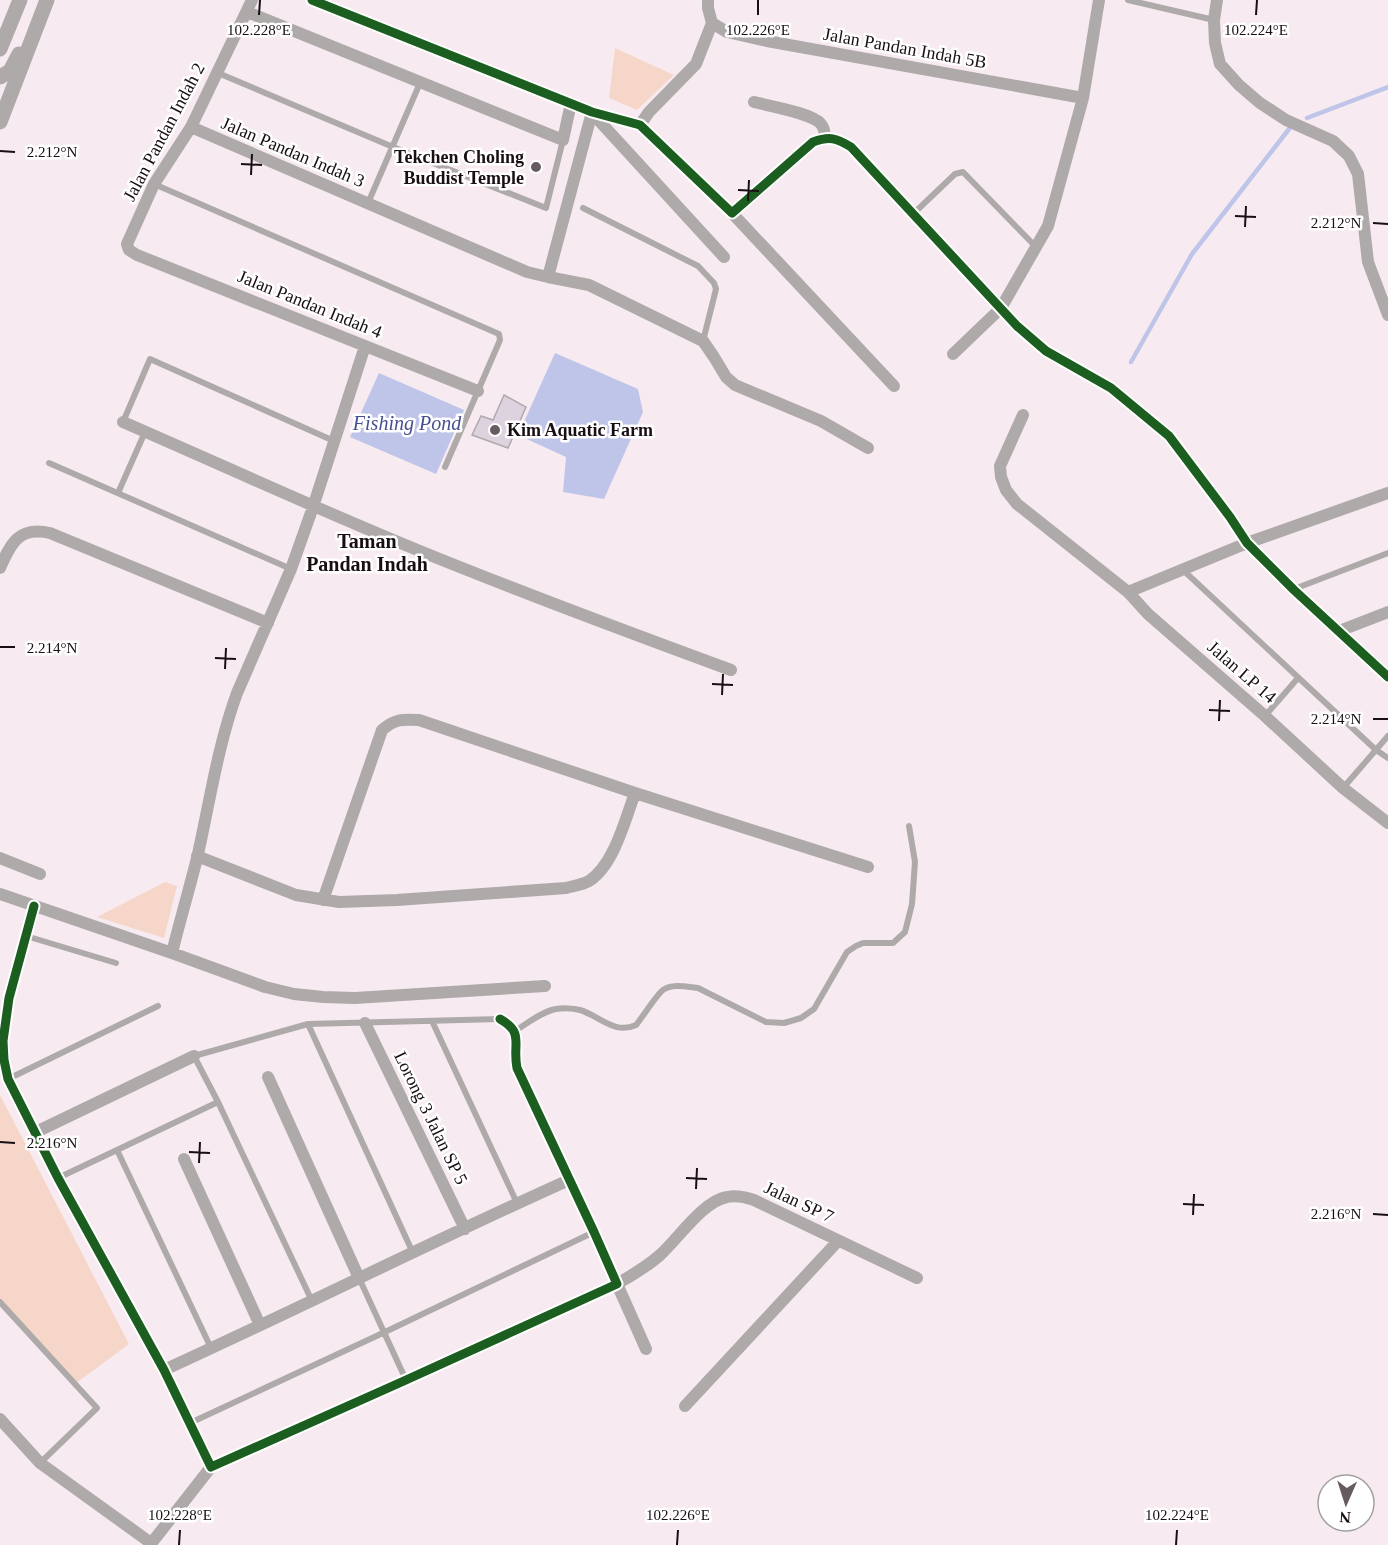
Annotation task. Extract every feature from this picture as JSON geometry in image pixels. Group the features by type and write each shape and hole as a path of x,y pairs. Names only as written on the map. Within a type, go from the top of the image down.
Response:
{"street":[{"path":"0,49 20,0"},
{"path":"0,77 10,71 16,61 36,15 46,0"},
{"path":"0,122 46,0"},
{"path":"312,0 592,112 640,125 732,213 894,386"},
{"path":"640,125 649,112 696,64 712,23 708,0"},
{"path":"953,354 1001,308 1048,226 1083,99 1099,0"},
{"path":"1217,0 1214,20 1215,42 1221,64 1239,85 1260,103 1286,120 1333,141 1349,156 1358,174 1368,262 1388,315"},
{"path":"249,6 420,82 563,140 571,103"},
{"name":"Jalan Pandan Indah 2","path":"129,250 127,244 154,184 190,127 249,6"},
{"name":"Jalan Pandan Indah 5B","path":"712,23 727,32 767,41 1083,99"},
{"path":"0,94 0,111"},
{"path":"754,102 807,116 820,123 825,130 824,138"},
{"path":"592,112 724,257"},
{"path":"548,277 592,112"},
{"name":"Jalan Pandan Indah 3","path":"190,127 527,272 589,285 703,341"},
{"path":"732,213 813,142 824,138 837,139 851,147 1017,326 1046,351 1111,388 1169,436 1247,543 1294,590 1387,675"},
{"name":"Jalan Pandan Indah 4","path":"129,250 478,391"},
{"path":"703,341 726,378 735,385 821,421 868,448"},
{"path":"172,953 197,856 229,714 291,569 365,346"},
{"name":"Jalan LP 14","path":"1023,415 1000,466 1006,490 1017,504 1128,592 1148,614 1343,788 1388,823"},
{"path":"123,422 313,507 417,550 566,609 731,670"},
{"path":"1128,592 1247,543 1388,493"},
{"path":"0,568 3,555 20,536 29,531 50,533 268,623"},
{"path":"1338,631 1388,612"},
{"path":"323,900 377,741 382,730 392,721 405,719 419,720 635,793 868,867"},
{"path":"197,856 296,895 339,902 566,888 587,882 601,871 610,858 635,793"},
{"path":"0,858 40,874"},
{"path":"0,894 265,987 294,994 323,998 355,998 545,986"},
{"path":"0,1419 40,1463 151,1544 211,1467 164,1370 58,1178 8,1079 3,1041 9,998 34,906"},
{"path":"500,1019 515,1031 517,1068 646,1349"},
{"name":"Lorong 3 Jalan SP 5","path":"365,1023 465,1229"},
{"path":"36,1132 194,1056"},
{"path":"268,1077 359,1278"},
{"path":"184,1159 260,1325"},
{"path":"164,1370 569,1180"},
{"name":"Jalan SP 7","path":"211,1467 617,1284 649,1265 705,1208 715,1200 728,1196 741,1196 754,1200 917,1278"},
{"path":"685,1406 838,1241"}],"lane":[{"path":"1128,0 1214,20"},
{"path":"217,72 393,147 546,208 563,140"},
{"path":"368,204 420,82"},
{"path":"913,214 955,174 963,172 1036,248"},
{"path":"154,184 499,334 500,340 445,467"},
{"path":"583,208 698,266 714,283 716,289 703,341"},
{"path":"123,422 150,359 334,441"},
{"path":"118,493 145,432"},
{"path":"49,463 291,569"},
{"path":"1294,590 1388,554"},
{"path":"1183,569 1376,750 1388,758"},
{"path":"1265,716 1298,678"},
{"path":"1343,788 1388,736"},
{"path":"515,1031 549,1011 558,1009 579,1010 614,1027 630,1028 636,1026 663,990 678,987 698,988 766,1022 784,1023 801,1018 814,1009 848,952 863,943 893,943 905,932 912,904 915,862 909,825"},
{"path":"26,936 116,963"},
{"path":"8,1079 158,1006"},
{"path":"312,1302 194,1056 308,1024 500,1019"},
{"path":"432,1021 517,1204"},
{"path":"308,1024 413,1253"},
{"path":"58,1178 218,1102"},
{"path":"117,1150 211,1348"},
{"path":"190,1423 594,1232"},
{"path":"359,1278 406,1380"},
{"path":"0,1302 97,1408 40,1463"}],"shaded area":[{"path":"615,48 674,75 637,110 609,98"},
{"path":"165,882 177,886 164,938 97,917"},
{"path":"0,1095 129,1344 75,1384 0,1298"}],"water":[{"path":"555,353 638,389 643,412 604,499 563,492 566,457 518,435"},
{"name":"Fishing Pond","path":"379,373 464,410 436,474 350,437"}],"building":[{"name":"Kim Aquatic Farm","path":"504,395 526,407 508,448 472,435 481,416 493,420"}],"waterway":[{"path":"1307,118 1388,87"},
{"path":"1131,362 1192,254 1289,129"}],"cycle path":[{"path":"312,0 592,112 640,125 732,213 813,142 833,139 851,147 1017,326 1046,351 1111,388 1169,436 1247,543 1388,677"},
{"path":"34,906 9,998 3,1041 8,1079 58,1178 164,1370 211,1467 617,1284 517,1068 515,1034 508,1024 500,1019"}],"place":[{"name":"Tekchen Choling Buddist Temple","path":"536,167"},
{"name":"Kim Aquatic Farm","path":"495,430"}],"district":[{"name":"Taman Pandan Indah","path":"367,552"}]}
